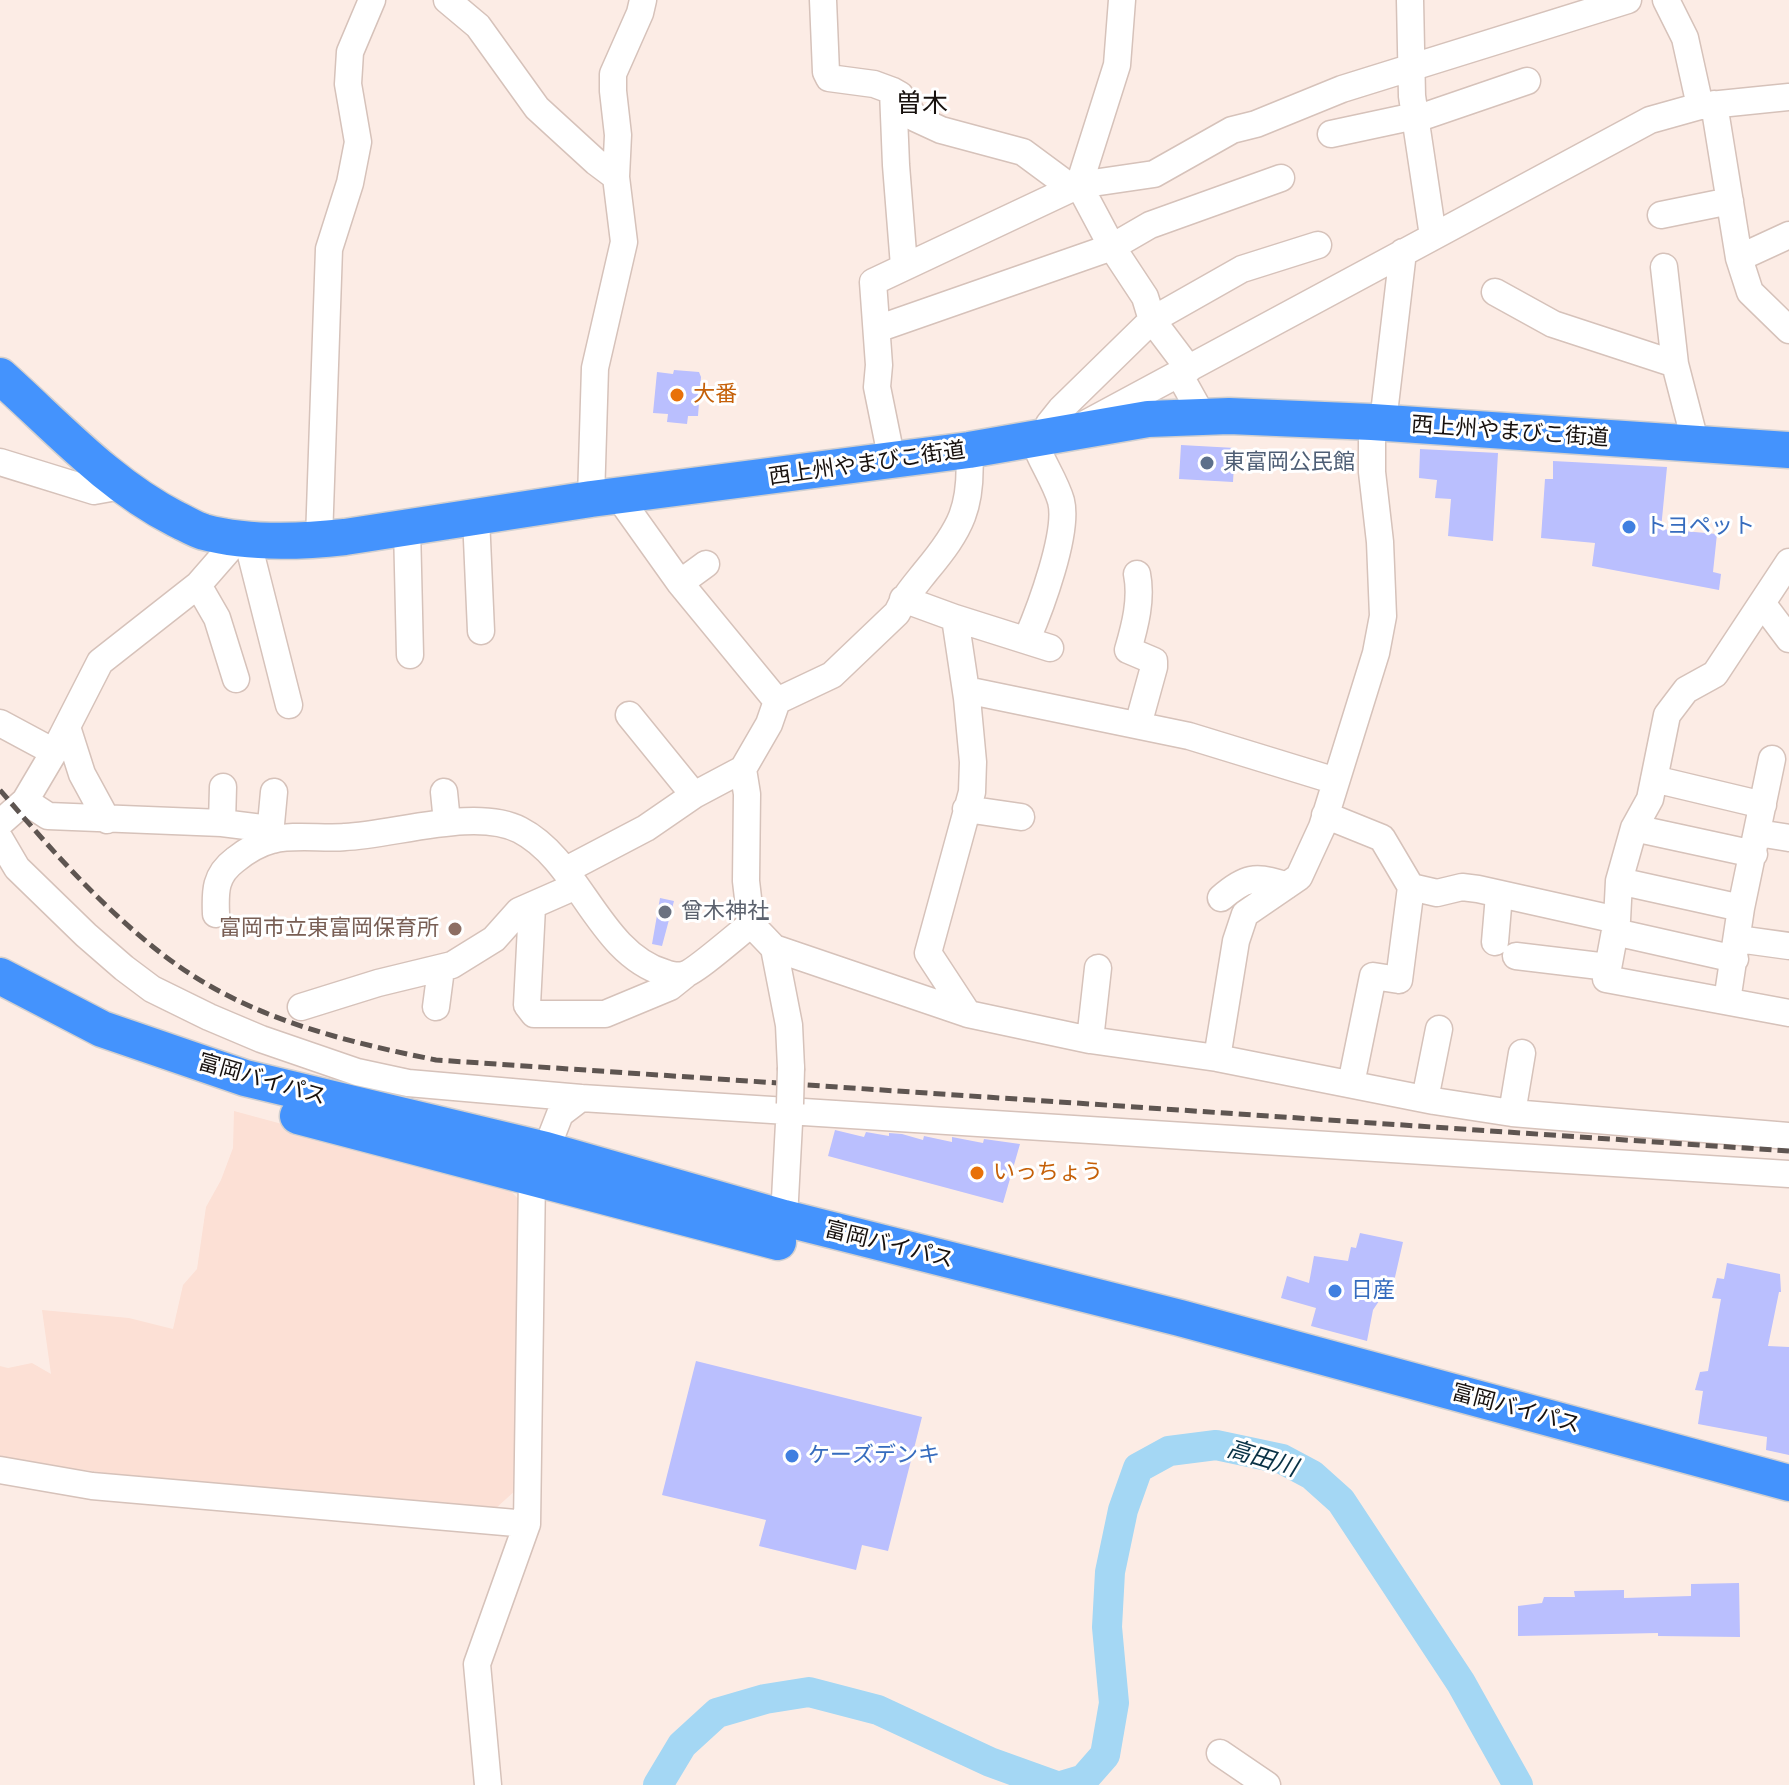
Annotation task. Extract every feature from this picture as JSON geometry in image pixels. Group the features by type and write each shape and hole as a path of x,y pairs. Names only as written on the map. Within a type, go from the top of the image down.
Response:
{"highway":[{"name":"西上州やまびこ街道","path":"0,376 146,504 201,531 243,538 319,539 969,450 1148,419 1203,417 1377,422 1789,450"},
{"name":"富岡バイパス","path":"0,976 102,1029 245,1078 539,1164 1174,1341 1789,1508"},
{"name":"富岡バイパス","path":"0,1003 89,1046 240,1099 366,1135 539,1164 784,1218 1180,1318 1789,1483"}],"street":[{"path":"319,539 329,249 350,183 358,142 348,84 350,52 372,0"},
{"path":"447,0 478,26 537,108 616,177"},
{"path":"643,0 613,74 618,135 616,177 624,242 595,368 605,498 777,701"},
{"path":"823,0 826,72 829,78 874,84 893,91 900,95 915,118 941,130 1023,152 1069,186 1154,174 1232,130 1256,124 1342,89 1628,0"},
{"path":"892,461 877,387 879,365 873,282 1077,186 1117,65 1122,0"},
{"path":"1410,0 1412,96 1433,236"},
{"path":"1666,0 1685,38 1707,105 1730,201 1739,258 1750,292 1789,330"},
{"path":"1331,134 1416,118 1527,81"},
{"path":"893,91 904,266"},
{"path":"1049,435 1184,371 1650,120 1707,105 1789,97"},
{"path":"877,329 1112,247 1150,225 1281,178"},
{"path":"1077,186 1145,297 1152,320 1184,371 1203,417"},
{"path":"1661,215 1730,201"},
{"path":"1739,258 1789,235"},
{"path":"903,599 1038,643 1062,513 1060,500 1038,455 1049,435 1049,424 1152,320 1242,269 1318,245"},
{"path":"1217,1058 1236,941 1245,914 1299,877 1325,815 1376,653 1383,616 1380,542 1372,472 1403,252"},
{"path":"1664,267 1675,364 1696,445"},
{"path":"1495,292 1553,324 1675,364"},
{"path":"301,1007 378,983 441,969 482,948 519,911 566,888 571,878 694,795 743,769 769,724 777,701 832,675 897,613 903,599 948,545 966,511 971,481 969,450"},
{"path":"0,462 94,491 122,486"},
{"path":"476,517 481,631"},
{"path":"407,527 410,655"},
{"path":"0,823 25,801 100,662 198,585 243,538"},
{"path":"243,538 289,705"},
{"path":"1789,562 1715,674 1686,690 1667,715 1650,799 1634,828 1619,881 1616,926 1606,979 1789,1013"},
{"path":"680,583 706,564"},
{"path":"1137,574 1140,587 1128,650 1154,661 1138,725"},
{"path":"198,585 217,618 236,679"},
{"path":"1762,603 1789,639"},
{"path":"955,618 966,690 973,762 972,792 928,953 968,1014"},
{"path":"966,690 1189,736 1336,781"},
{"path":"629,715 694,795"},
{"path":"0,723 54,752"},
{"path":"67,727 82,774 107,820"},
{"path":"1727,1001 1741,908 1772,759"},
{"path":"743,769 747,794 746,881 751,924 774,948 968,1014 1090,1040 1217,1058 1512,1113 1789,1136"},
{"path":"1654,779 1763,805"},
{"path":"222,823 223,787"},
{"path":"270,836 274,792"},
{"path":"444,792 447,822"},
{"path":"25,801 48,816 222,823 262,828 270,836"},
{"path":"966,809 1021,817"},
{"path":"1325,815 1382,838 1411,887 1399,980 1373,976 1351,1084"},
{"path":"216,914 217,879 223,870 270,836 348,837 468,821 510,825 543,843 613,935 632,954 655,970 685,975"},
{"path":"1634,828 1756,844 1789,838"},
{"path":"0,839 17,868 86,935 152,989 261,1039 357,1072 408,1083 581,1098 790,1107 1789,1174"},
{"path":"1221,898 1240,882 1271,880 1286,886"},
{"path":"1619,881 1741,908"},
{"path":"1411,887 1437,893 1462,887 1616,926 1736,949 1789,946"},
{"path":"1499,895 1505,949 1608,967"},
{"path":"532,907 527,1005 534,1014 605,1014 670,987 751,924"},
{"path":"774,948 789,1025 791,1068 784,1218"},
{"path":"1090,1040 1098,968"},
{"path":"436,1007 441,969"},
{"path":"1425,1099 1439,1029"},
{"path":"1512,1113 1522,1053"},
{"path":"488,1785 477,1664 527,1524 539,1164 560,1114 581,1098"},
{"path":"0,1470 92,1486 527,1524"},
{"path":"1220,1753 1267,1785"}],"shaded area":[{"path":"234,1111 504,1184 522,1203 517,1489 495,1509 176,1483 0,1458 0,1366 8,1368 32,1363 51,1374 42,1310 129,1318 173,1329 183,1285 197,1269 206,1207 221,1180 233,1148"}],"building":[{"name":"大番","path":"674,370 699,372 701,377 698,416 688,416 687,424 667,422 668,414 653,413 657,372 673,374"},
{"name":"東富岡公民館","path":"1181,445 1235,448 1233,482 1179,479"},
{"path":"1420,449 1498,453 1493,541 1448,536 1451,499 1435,498 1437,480 1419,478"},
{"name":"トヨペット","path":"1553,461 1667,467 1661,529 1717,534 1713,572 1721,574 1719,590 1592,566 1595,543 1541,538 1545,479 1553,479"},
{"name":"曾木神社","path":"660,898 674,901 662,946 652,944"},
{"name":"いっちょう","path":"835,1130 864,1137 866,1132 889,1136 889,1133 923,1140 924,1136 952,1142 952,1137 983,1143 984,1139 1020,1144 1003,1203 828,1156"},
{"name":"日産","path":"1360,1233 1403,1242 1395,1277 1373,1310 1367,1341 1311,1326 1316,1308 1281,1298 1287,1276 1309,1283 1314,1256 1348,1261 1351,1247 1356,1248"},
{"path":"1727,1263 1780,1274 1781,1292 1768,1346 1789,1347 1789,1455 1766,1450 1767,1437 1698,1424 1703,1391 1695,1390 1700,1372 1708,1371 1721,1299 1712,1298 1717,1278 1724,1279"},
{"name":"ケーズデンキ","path":"696,1361 922,1417 888,1551 862,1545 856,1570 759,1546 766,1520 662,1495"},
{"path":"1739,1583 1740,1637 1658,1636 1658,1633 1518,1636 1518,1606 1542,1603 1544,1597 1575,1597 1574,1591 1624,1590 1624,1598 1691,1596 1691,1584"}],"waterway":[{"name":"高田川","path":"1064,1785 1084,1779 1105,1755 1114,1703 1107,1627 1110,1572 1123,1510 1138,1468 1169,1451 1216,1445 1282,1459 1312,1475 1341,1501 1461,1683 1518,1785"},
{"name":"高田川","path":"658,1785 682,1745 717,1713 765,1699 809,1692 878,1710 990,1762 1054,1785"}],"railway":[{"path":"0,790 71,870 125,923 181,968 210,986 292,1023 436,1060 1789,1151"}],"place":[{"name":"大番","path":"677,395"},
{"name":"東富岡公民館","path":"1207,463"},
{"name":"トヨペット","path":"1629,527"},
{"name":"曾木神社","path":"665,912"},
{"name":"富岡市立東富岡保育所","path":"455,929"},
{"name":"いっちょう","path":"977,1173"},
{"name":"日産","path":"1335,1291"},
{"name":"ケーズデンキ","path":"792,1456"}],"district":[{"name":"曽木","path":"922,104"}]}
